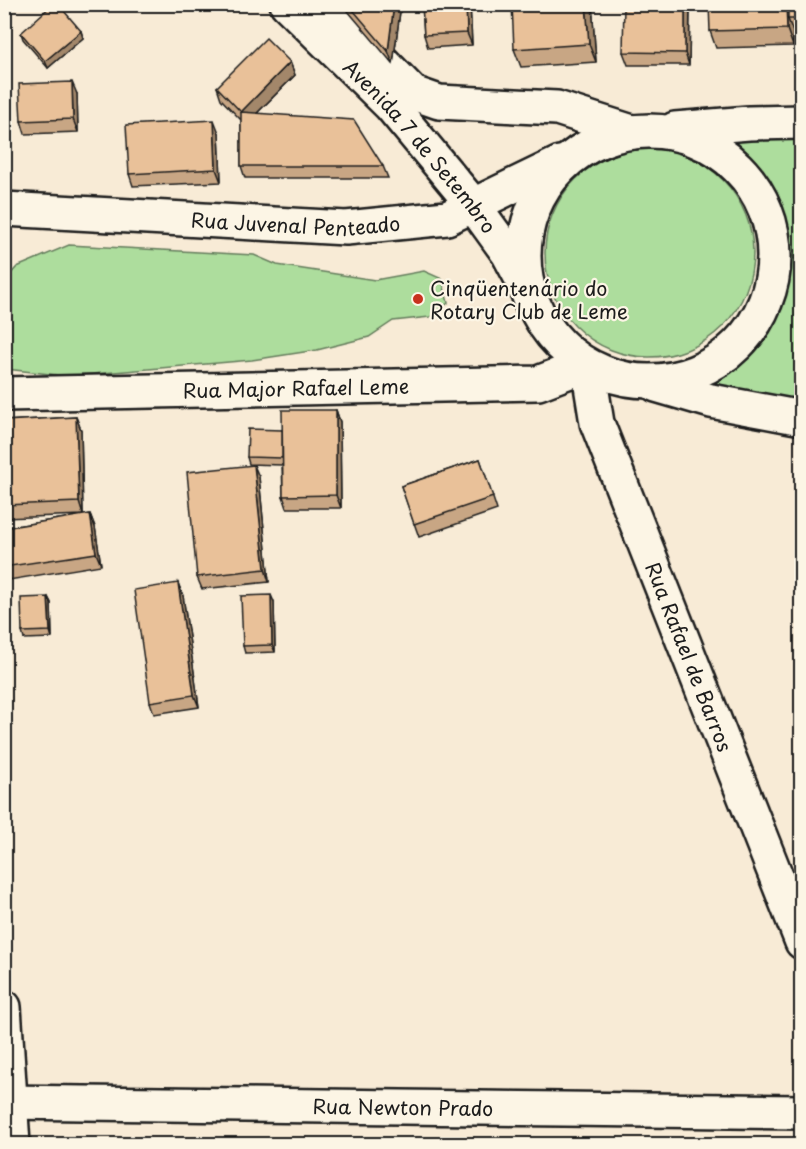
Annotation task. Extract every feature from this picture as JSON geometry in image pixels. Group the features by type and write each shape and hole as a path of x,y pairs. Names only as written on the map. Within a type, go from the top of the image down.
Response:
{"street":[{"name":"Avenida 7 de Setembro","path":"287,4 391,106 474,206 508,253 532,304"},
{"name":"Avenida 7 de Setembro","path":"326,4 412,93 439,102 557,108 645,131 678,133 715,148 743,173 754,187 769,219 773,237 775,261 771,285 763,307 752,329 736,348 717,363 695,374 648,383"},
{"path":"801,122 749,123 645,131 600,140 572,157 544,187 527,224 523,264 532,304 553,339 586,366 617,379 648,383 711,401 801,418"},
{"name":"Rua Juvenal Penteado","path":"4,209 346,228 447,218 572,157"},
{"name":"Rua Major Rafael Leme","path":"4,394 538,383 586,366"},
{"name":"Rua Rafael de Barros","path":"586,366 597,423 801,942"},
{"path":"4,1007 7,1102 13,1144"},
{"name":"Rua Newton Prado","path":"7,1102 801,1112"}],"green space":[{"path":"801,125 801,416 687,379 728,359 750,339 769,310 781,277 773,237 771,208 701,127"},
{"path":"649,149 669,151 689,157 715,173 729,187 745,213 751,233 753,253 751,273 745,293 729,319 715,333 689,349 669,355 649,357 629,355 609,349 583,333 569,319 553,293 547,273 545,253 547,233 553,213 569,187 583,173 609,157 629,151"},
{"path":"69,245 254,255 277,265 375,280 424,271 442,279 448,303 430,317 393,321 369,337 317,350 252,360 68,376 6,369 5,280 17,267"}],"building":[{"path":"53,4 58,4 81,31 45,61 21,33"},
{"path":"348,4 394,4 388,51"},
{"path":"422,4 466,4 467,33 424,35"},
{"path":"512,4 586,4 589,44 514,49"},
{"path":"624,4 685,4 685,53 623,52"},
{"path":"709,4 786,4 787,29 710,31"},
{"path":"788,4 801,4 801,19 788,19"},
{"path":"266,38 290,62 241,112 217,87"},
{"path":"72,82 73,119 21,121 19,84"},
{"path":"241,112 354,120 383,166 241,166"},
{"path":"214,120 216,169 129,174 126,125"},
{"path":"282,410 336,410 336,495 283,496"},
{"path":"76,417 79,502 4,505 4,421"},
{"path":"248,429 282,430 282,458 247,457"},
{"path":"480,459 493,497 414,524 401,486"},
{"path":"254,465 265,569 197,577 187,472"},
{"path":"90,514 96,553 4,567 4,528"},
{"path":"178,583 194,695 150,702 134,590"},
{"path":"271,595 272,645 243,646 241,596"},
{"path":"48,597 50,631 22,632 21,598"}],"place":[{"name":"Cinqüentenário do Rotary Club de Leme","path":"418,299"}]}
